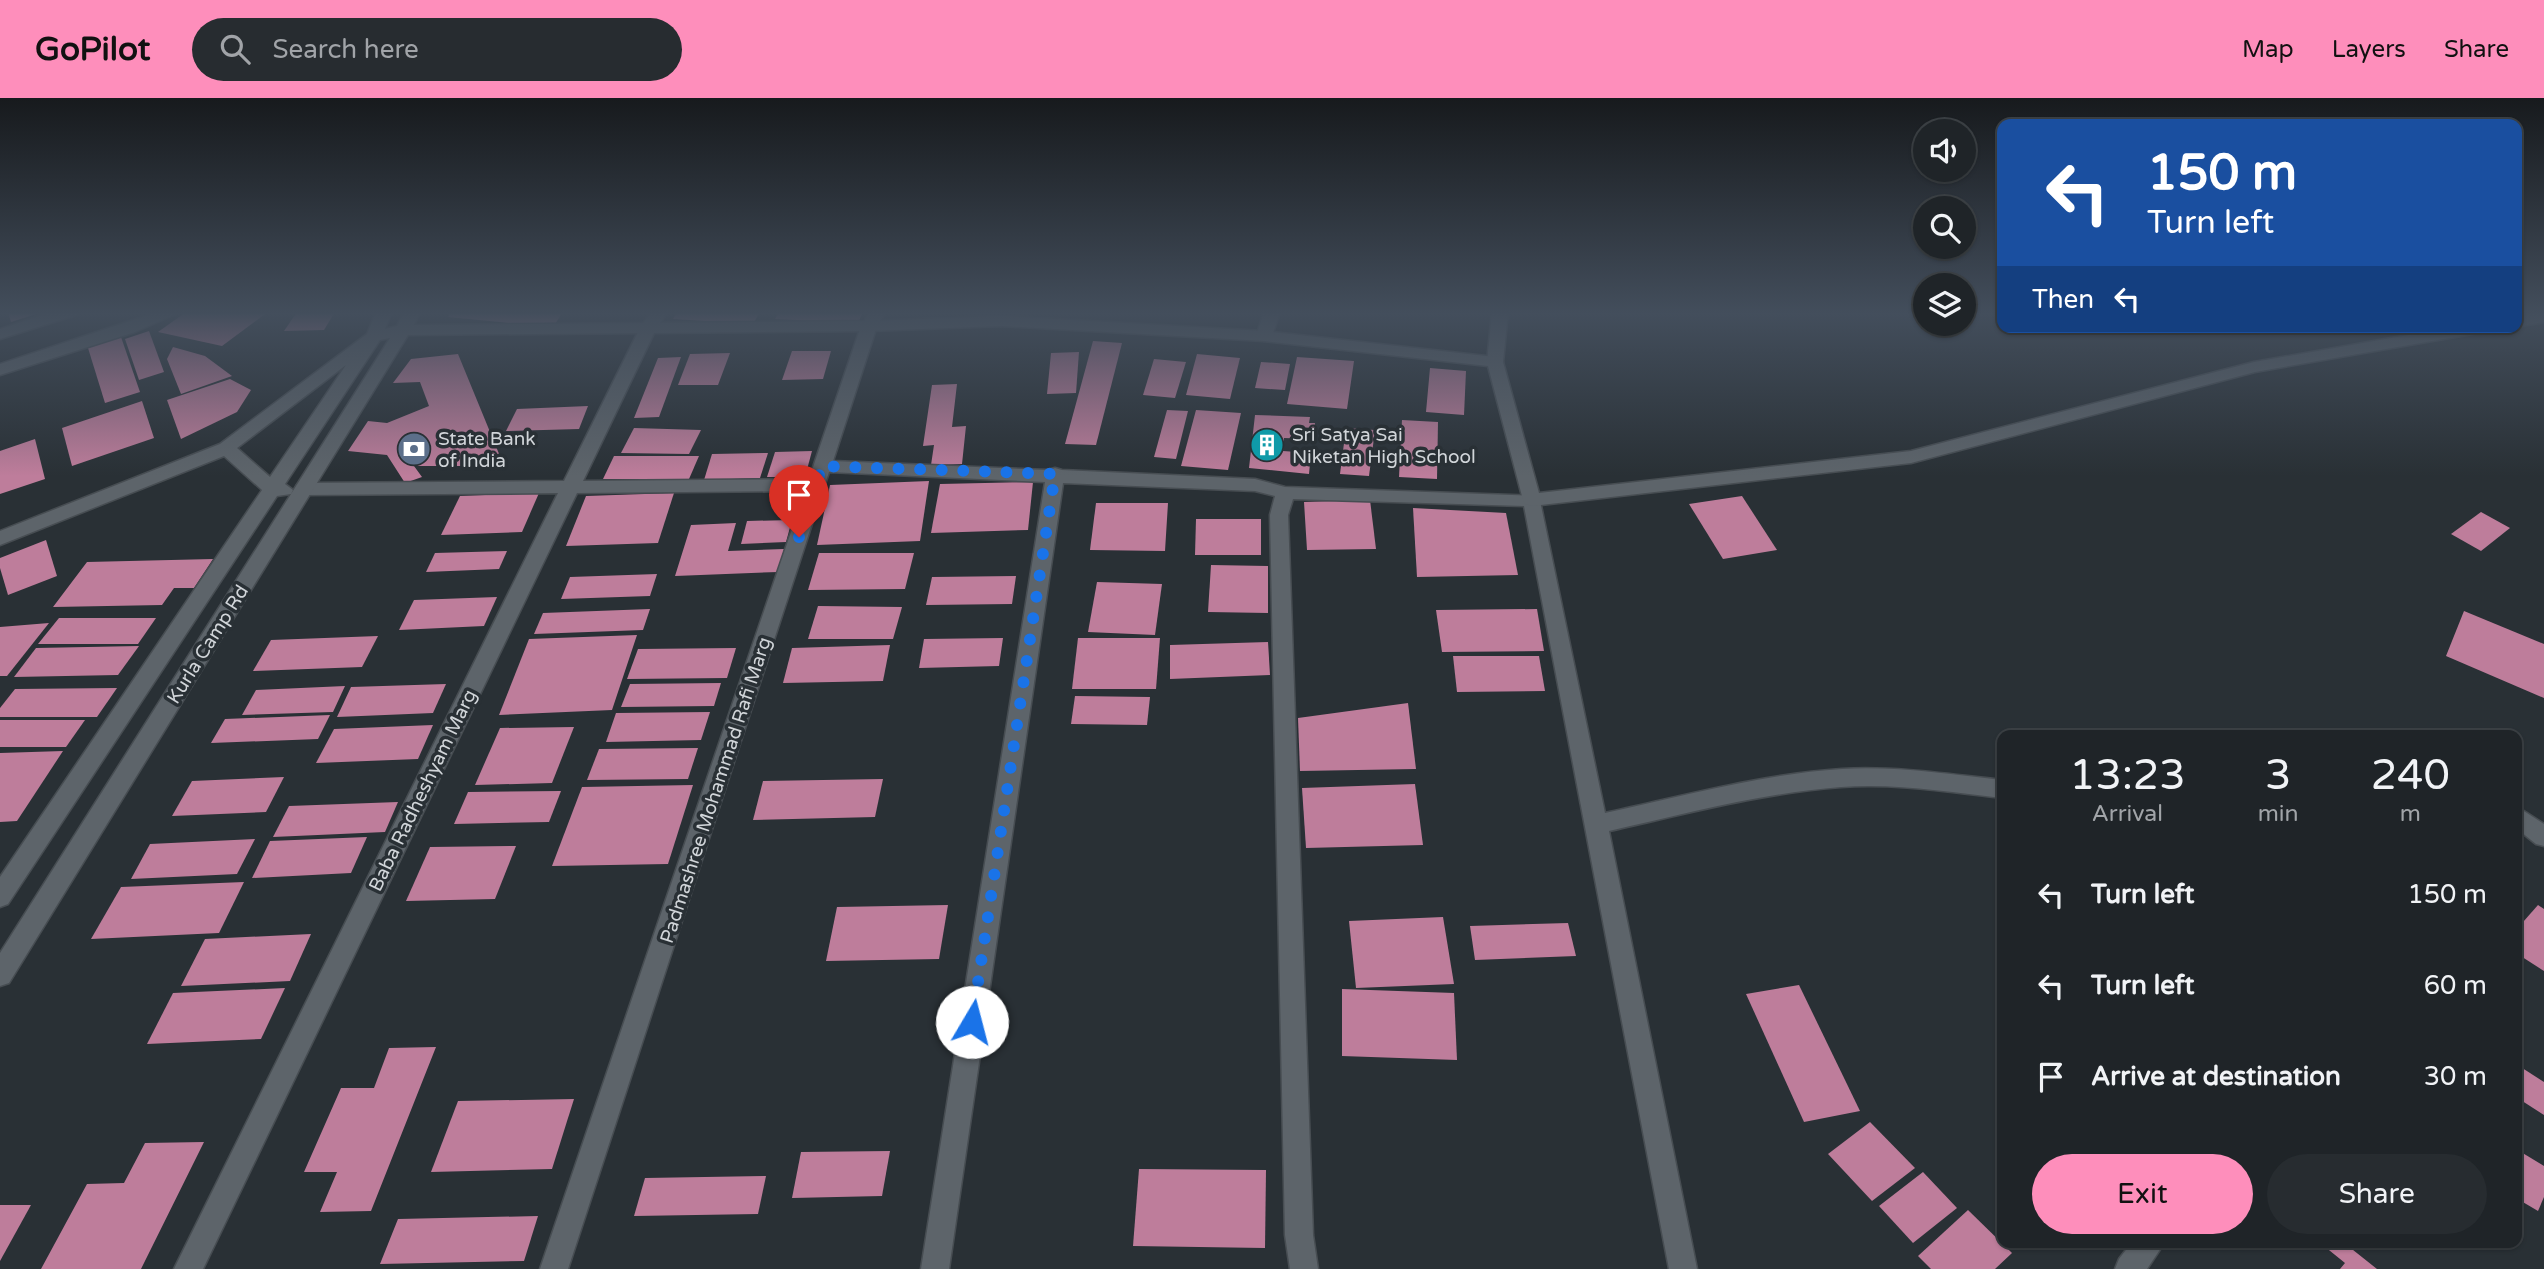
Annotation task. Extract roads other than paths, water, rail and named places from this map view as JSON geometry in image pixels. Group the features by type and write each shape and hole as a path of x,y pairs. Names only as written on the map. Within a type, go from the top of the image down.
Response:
{"street":[{"path":"0,538 226,448 334,367"},
{"name":"Kurla Camp Rd","path":"0,897 354,367"},
{"name":"Kurla Camp Rd","path":"0,975 380,367"},
{"name":"Baba Radheshyam Marg","path":"188,1269 631,367"},
{"name":"Padmashree Mohammad Rafi Marg","path":"554,1269 857,367"},
{"path":"1496,367 1532,500 1683,1269"},
{"path":"226,448 273,490 570,487 819,476 1055,474 1255,485 1285,493 1532,500 1910,457 2256,367"},
{"path":"935,1269 1055,474"},
{"path":"1285,493 1279,515 1299,1235 1304,1269"},
{"path":"1595,825 1785,784 1844,778 1914,779 1997,788"},
{"path":"2522,820 2544,837"},
{"path":"2129,1269 2146,1248"}],"place":[{"name":"Sri Satya Sai Niketan High School","path":"1267,445"},
{"name":"State Bank of India","path":"414,449"}]}
